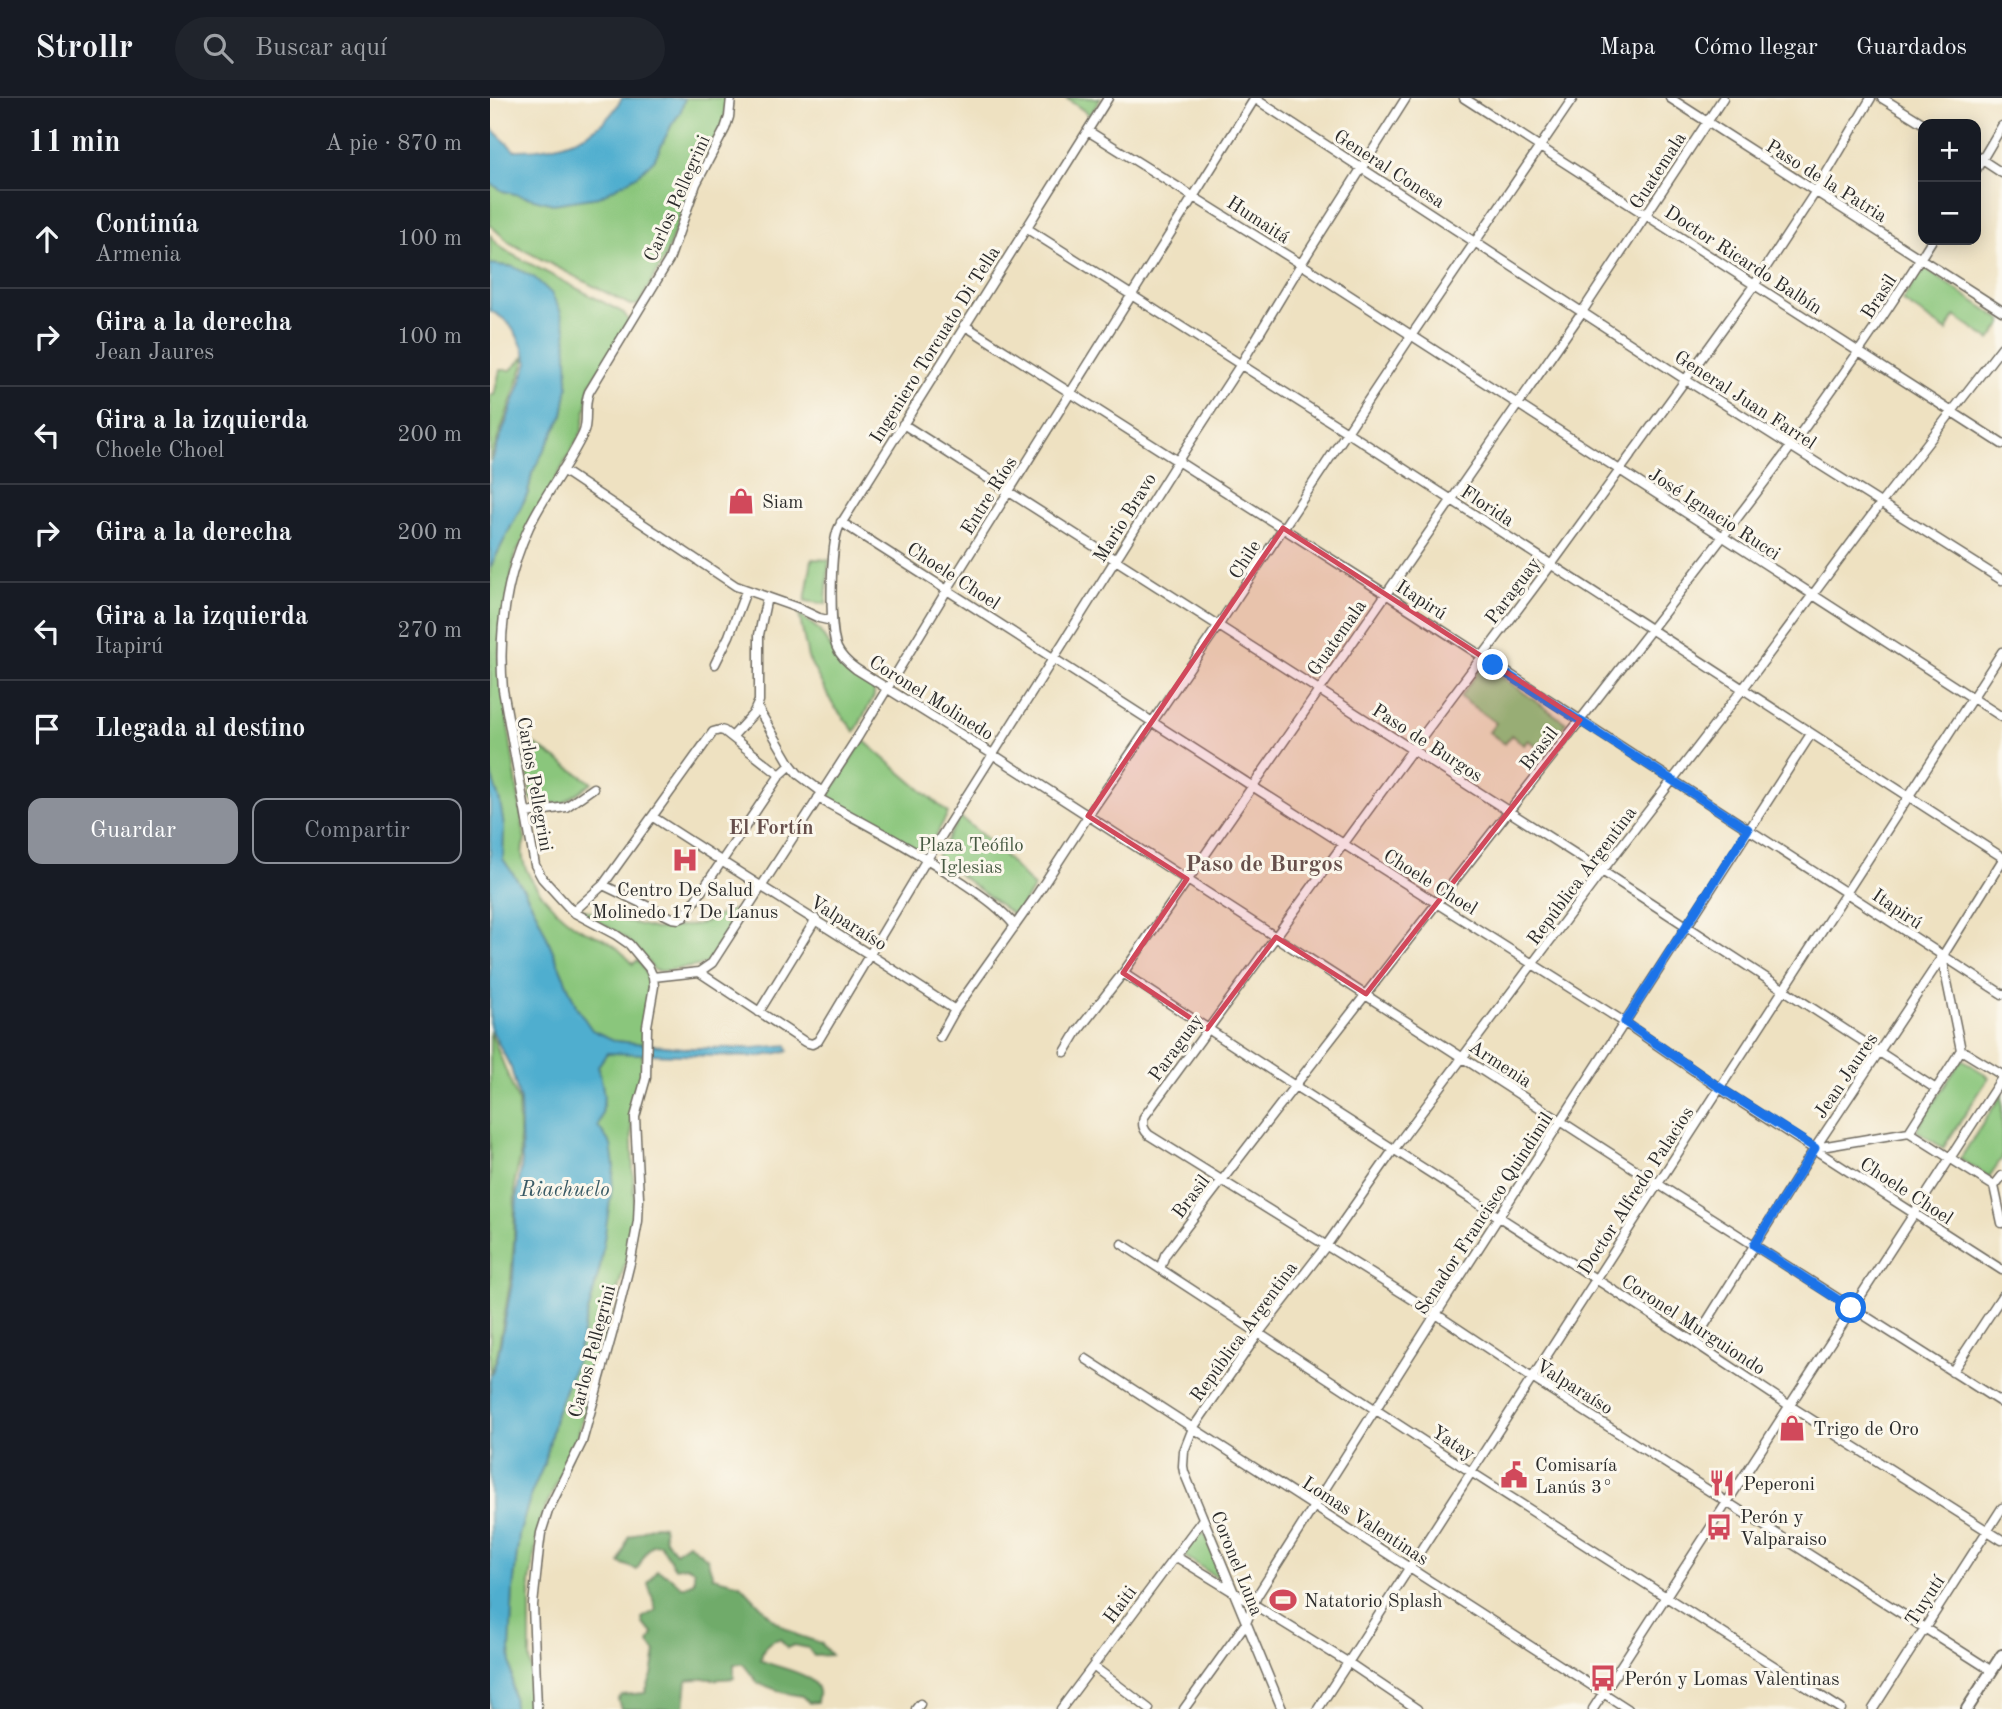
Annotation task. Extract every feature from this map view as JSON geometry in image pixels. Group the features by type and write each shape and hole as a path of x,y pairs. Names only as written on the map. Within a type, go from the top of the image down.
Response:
{"main road":[{"path":"1967,1709 2002,1655"}],"street":[{"name":"Carlos Pellegrini","path":"537,1709 533,1605 541,1533 548,1511 582,1442 627,1277 638,1211 635,1117 647,1069 647,1033 653,977 629,944 573,912 538,872 533,858 503,690 503,620 517,556 530,526 584,432 586,399 589,392 668,260 696,184 725,129 731,98"},
{"name":"Ingeniero Torcuato Di Tella","path":"832,621 834,538 841,522 1108,98"},
{"name":"General Conesa","path":"1255,98 1475,241"},
{"name":"Entre Ríos","path":"699,972 712,963 820,795 1255,98"},
{"name":"Mario Bravo","path":"759,1012 805,1042 812,1044 818,1041 928,859 1406,98"},
{"name":"Doctor Ricardo Balbín","path":"1465,98 2002,444"},
{"name":"Chile","path":"940,1037 1573,98"},
{"name":"Paso de la Patria","path":"1670,98 2002,311"},
{"name":"Guatemala","path":"1065,1052 1077,1032 1123,973 1582,312 1723,98"},
{"name":"Paraguay","path":"1143,1127 1144,1117 1207,1029 1551,565 1755,284 1816,191 1871,98"},
{"path":"1882,98 1918,120"},
{"path":"1981,155 2002,126"},
{"name":"Humaitá","path":"1088,131 1411,335"},
{"path":"1981,159 2002,173"},
{"name":"Florida","path":"1026,228 1347,432 2002,859"},
{"name":"General Juan Farrel","path":"1475,241 1790,447 2002,580"},
{"name":"Brasil","path":"1160,1269 1166,1255 1223,1179 1790,447 1860,352 1930,245"},
{"name":"Itapirú","path":"964,325 1283,528 2002,994"},
{"name":"José Ignacio Rucci","path":"1411,335 2002,717"},
{"name":"República Argentina","path":"1193,1428 1258,1334 1326,1246 1394,1149 1602,871 2002,347"},
{"name":"Paso de Burgos","path":"903,424 1784,988 1936,1089"},
{"path":"562,470 746,591 832,621"},
{"name":"Choele Choel","path":"841,522 1625,1022 1719,1087 2002,1270"},
{"path":"715,664 746,591"},
{"path":"732,737 757,707 760,693 760,635 767,597"},
{"name":"Coronel Molinedo","path":"832,621 836,648 856,669 1088,816"},
{"name":"Doctor Alfredo Palacios","path":"1318,1709 2002,652"},
{"path":"757,707 791,765 820,795 928,859 982,896 1016,926"},
{"path":"573,912 603,885 713,733 720,730 732,737 780,775"},
{"name":"Senador Francisco Quindimil","path":"1184,1709 1246,1623 1253,1604 1436,1314 1811,734"},
{"path":"603,885 672,918 684,917 780,775 791,765"},
{"path":"526,813 566,807 593,788"},
{"name":"Armenia","path":"1088,816 2002,1404"},
{"name":"Valparaíso","path":"653,817 956,1010"},
{"name":"Jean Jaures","path":"1694,1342 1815,1148 1942,957 2002,859"},
{"path":"653,977 699,972 759,1012 816,919"},
{"path":"1909,1132 1961,1050 1942,957"},
{"name":"Coronel Murguiondo","path":"1123,973 1790,1406 2002,1540"},
{"path":"1594,1709 2002,1076 1961,1050"},
{"name":"Valparaíso","path":"1143,1127 1149,1135 1436,1314 1992,1671"},
{"path":"1815,1148 1909,1132 1994,1186 2002,1223"},
{"path":"1994,1186 2002,1176"},
{"name":"Yatay","path":"1122,1244 1841,1709"},
{"path":"1952,1372 2002,1296"},
{"name":"Lomas Valentinas","path":"1086,1359 1628,1709"},
{"name":"Coronel Luna","path":"1193,1428 1184,1451 1183,1466 1282,1709"},
{"name":"Tuyutí","path":"1872,1709 2002,1508"},
{"name":"Haiti","path":"1061,1709 1203,1519"},
{"path":"1175,1556 1349,1663 1417,1709"},
{"path":"1093,1666 1149,1709"}],"highlighted area":[{"path":"1283,528 1580,720 1366,994 1276,937 1207,1029 1123,973 1187,879 1088,816"}],"green space":[{"path":"685,98 726,98 725,116 699,165 664,260 638,305 630,305 510,243 490,225 490,183 503,191 539,199 654,160 680,113"},
{"path":"1066,98 1101,98 1090,115"},
{"path":"490,235 511,254 624,313 629,321 591,383 582,431 515,555 498,657 525,840 522,851 524,863 536,887 565,918 578,928 609,942 633,964 638,960 644,969 649,989 643,1044 616,1041 592,1031 577,1008 537,914 503,859 504,827 500,802 490,771 490,568 528,493 532,473 563,415 568,386 566,358 514,267 490,264"},
{"path":"1924,268 2002,320 1990,340 1955,316 1947,331 1902,301"},
{"path":"524,357 524,364 490,461 490,395 494,395 500,370 511,370"},
{"path":"812,559 829,560 826,604 805,601"},
{"path":"799,614 818,629 843,665 874,687 874,696 855,732 833,705 808,658"},
{"path":"1484,664 1566,723 1545,752 1528,740 1524,745 1511,735 1505,744 1489,732 1496,723 1460,697"},
{"path":"518,735 592,783 563,803 536,804 531,799"},
{"path":"863,740 948,813 925,856 828,797"},
{"name":"Plaza Teófilo Iglesias","path":"960,817 993,844 1034,887 1015,916 937,858"},
{"path":"581,909 656,929 700,924 731,910 737,914 708,962 704,965 663,971 654,970 629,941 579,911"},
{"path":"490,1031 518,1101 520,1158 515,1181 511,1278 497,1356 490,1374"},
{"path":"607,1053 642,1053 643,1069 631,1118 634,1199 632,1238 576,1442 540,1519 530,1582 530,1658 534,1709 514,1709 510,1649 519,1535 531,1494 545,1462 556,1413 575,1363 600,1267 611,1145 598,1126 604,1096 598,1066"},
{"path":"1962,1059 1989,1077 1943,1148 1916,1130"},
{"path":"2002,1094 2002,1158 1989,1177 1960,1159"},
{"path":"655,1525 663,1526 665,1539 675,1552 688,1543 707,1558 713,1577 740,1584 775,1621 797,1635 821,1643 831,1655 814,1656 808,1648 794,1645 787,1648 780,1639 766,1646 761,1660 810,1679 818,1691 817,1702 809,1703 802,1696 758,1683 743,1664 734,1664 734,1678 687,1680 684,1709 621,1709 618,1700 622,1695 645,1693 652,1675 656,1652 649,1643 653,1633 643,1624 642,1618 656,1610 648,1583 657,1570 682,1587 694,1582 694,1570 686,1566 675,1568 660,1544 652,1545 637,1570 620,1563 628,1537"},
{"path":"1199,1533 1205,1534 1207,1538 1222,1576 1219,1579 1183,1555"}],"water":[{"path":"622,98 685,98 680,113 654,160 638,175 599,197 553,204 503,191 490,183 490,127 514,150 561,145 602,123"},
{"path":"490,264 514,267 535,278 551,293 566,329 568,386 563,415 532,473 528,493 490,568 490,466 528,362 510,325 490,311"},
{"name":"Riachuelo","path":"490,771 500,802 504,827 503,859 537,914 577,1008 592,1030 616,1041 684,1048 787,1045 788,1051 758,1057 607,1053 598,1066 604,1096 598,1126 611,1145 614,1166 611,1194 600,1267 575,1363 556,1413 545,1462 531,1494 519,1535 510,1649 514,1709 490,1709 490,1378 498,1356 513,1279 517,1194 522,1162 520,1101 511,1068 490,1027"}],"place":[{"name":"Siam","path":"741,501"},
{"name":"Centro De Salud Molinedo 17 De Lanus","path":"685,860"},
{"name":"Trigo de Oro","path":"1792,1428"},
{"name":"Comisaría Lanús 3°","path":"1514,1475"},
{"name":"Peperoni","path":"1722,1483"},
{"name":"Perón y Valparaiso","path":"1719,1527"},
{"name":"Natatorio Splash","path":"1283,1600"},
{"name":"Perón y Lomas Valentinas","path":"1603,1678"}],"district":[{"name":"El Fortín","path":"771,827"},
{"name":"Paso de Burgos","path":"1264,863"}],"route":[{"path":"1493,665 1748,829 1625,1022 1719,1087 1815,1148 1754,1245 1851,1308"}]}
